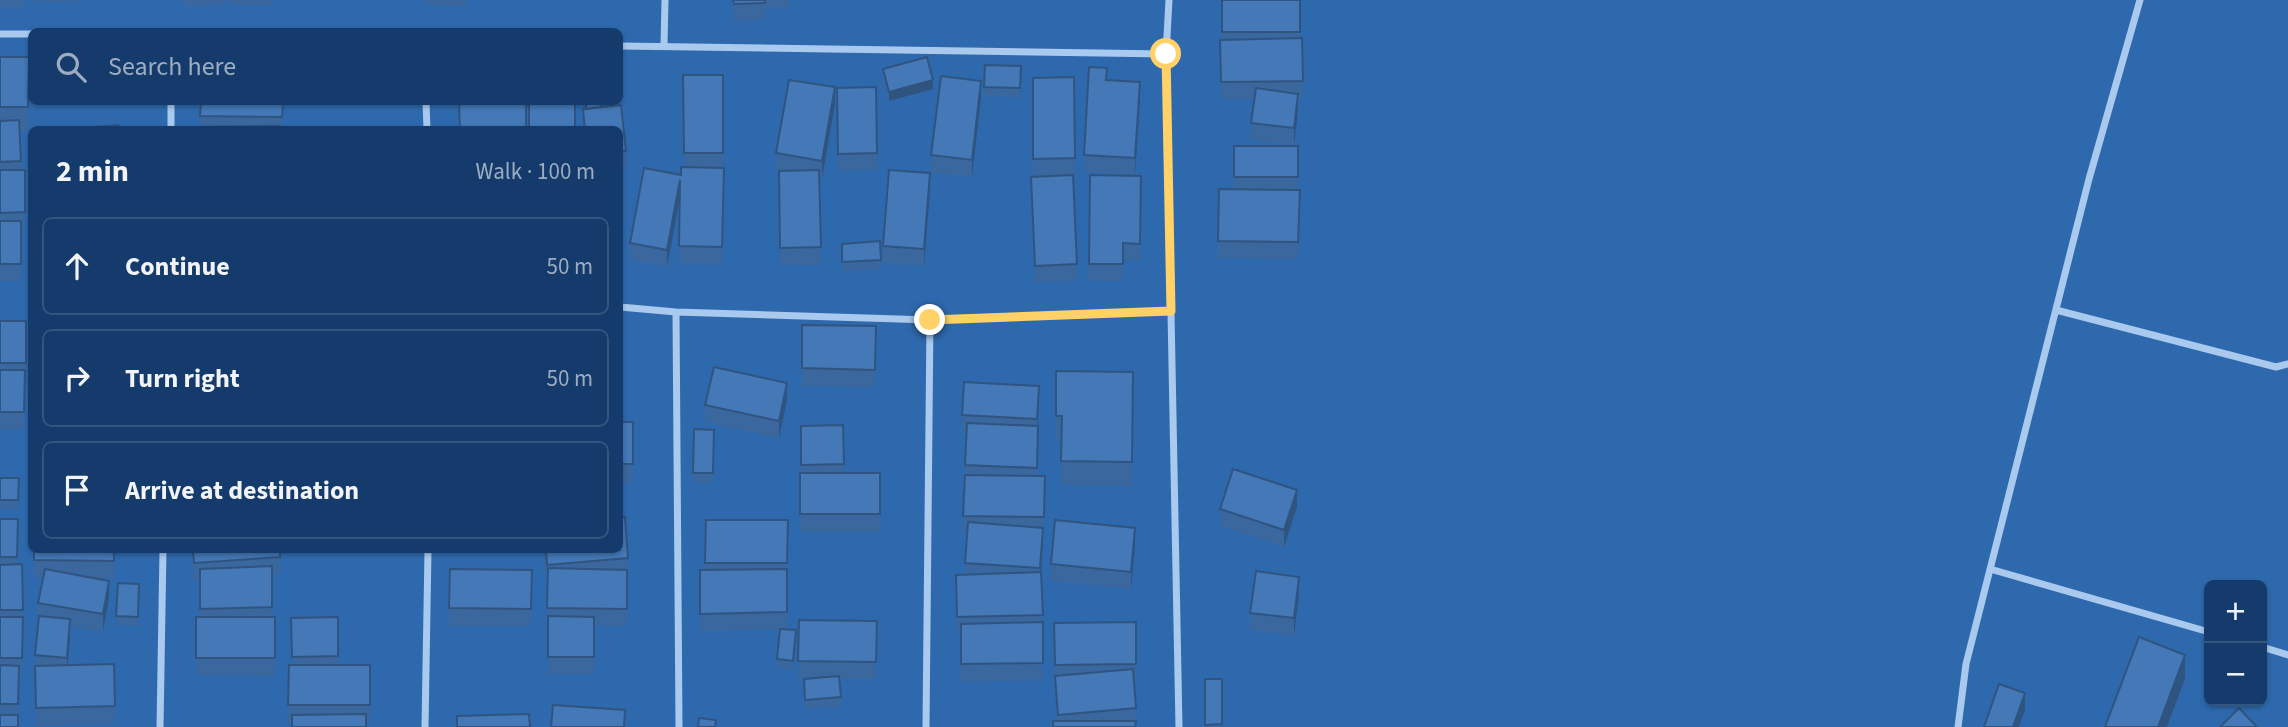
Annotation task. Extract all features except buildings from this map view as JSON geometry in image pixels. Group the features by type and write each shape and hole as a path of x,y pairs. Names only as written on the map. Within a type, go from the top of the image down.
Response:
{"street":[{"path":"664,46 665,0"},
{"path":"1169,0 1166,54 1179,727"},
{"path":"1958,727 1966,664 2090,179 2140,0"},
{"path":"0,34 28,34"},
{"path":"623,46 1166,54"},
{"path":"171,105 171,126"},
{"path":"426,105 427,126"},
{"path":"623,307 676,312 930,320 1171,311"},
{"path":"2056,310 2276,367 2288,364"},
{"path":"676,312 679,727"},
{"path":"926,727 930,320"},
{"path":"160,727 163,553"},
{"path":"425,727 428,553"},
{"path":"1990,569 2204,631"},
{"path":"2267,649 2288,655"}],"shaded area":[{"path":"0,0 2288,0 2288,727 0,727"}],"route":[{"path":"930,320 1171,311 1166,54"}]}
